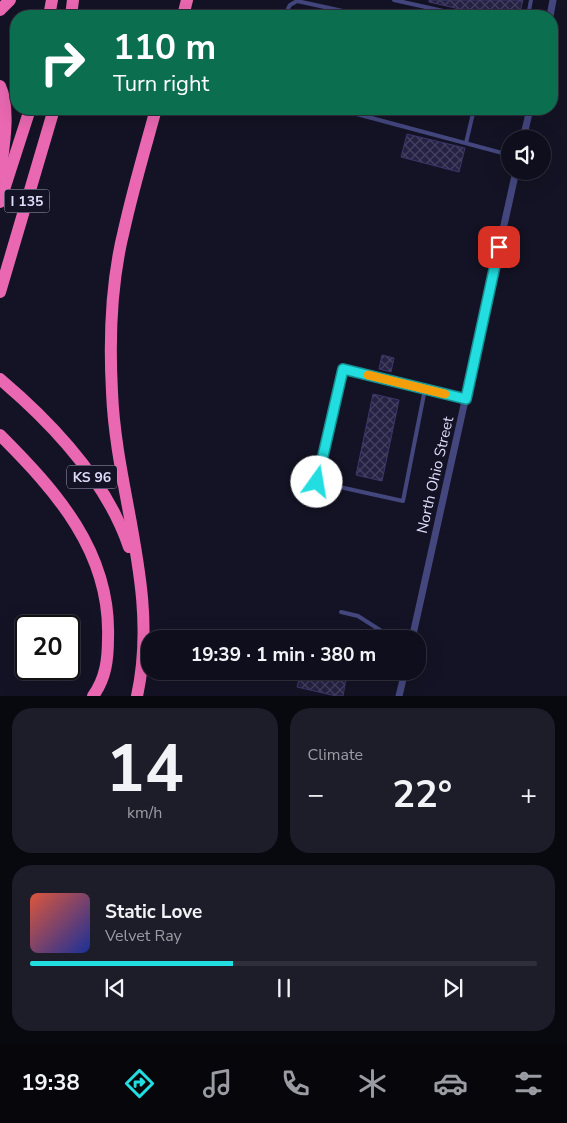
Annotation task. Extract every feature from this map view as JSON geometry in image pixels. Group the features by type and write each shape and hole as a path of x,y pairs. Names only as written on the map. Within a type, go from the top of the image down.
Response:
{"highway":[{"path":"0,10 10,0"},
{"path":"0,86 4,102 5,126 0,176"},
{"name":"I 135","path":"0,202 28,115"},
{"name":"I 135","path":"0,292 52,115"},
{"path":"138,573 132,522 121,474 112,392 113,304 123,230 154,115"},
{"name":"KS 96","path":"0,379 58,435 84,465 110,503 125,534 138,573 145,630 142,675 137,696"},
{"path":"0,434 52,489 76,522 90,551 102,584 109,624 106,670 93,696"}],"street":[{"path":"525,130 529,115"},
{"name":"North Ohio Street","path":"414,630 514,180"},
{"path":"399,696 403,680"}],"lane":[{"path":"394,0 439,10"},
{"path":"287,10 290,5 297,1 338,10"},
{"path":"361,115 501,152"},
{"path":"466,143 473,115"},
{"path":"425,389 403,501 317,482 343,369 425,389 466,399"},
{"path":"341,612 358,616 380,630"}],"building":[{"path":"429,0 523,0 520,10 464,10 429,2"},
{"path":"407,134 465,148 459,172 401,157"},
{"path":"382,355 394,358 391,372 379,369"},
{"path":"373,394 399,400 382,481 356,475"},
{"path":"299,680 346,680 343,696 297,687"}],"slow traffic":[{"path":"368,375 445,394"}],"route":[{"path":"317,482 343,369 466,399 499,247"}]}
